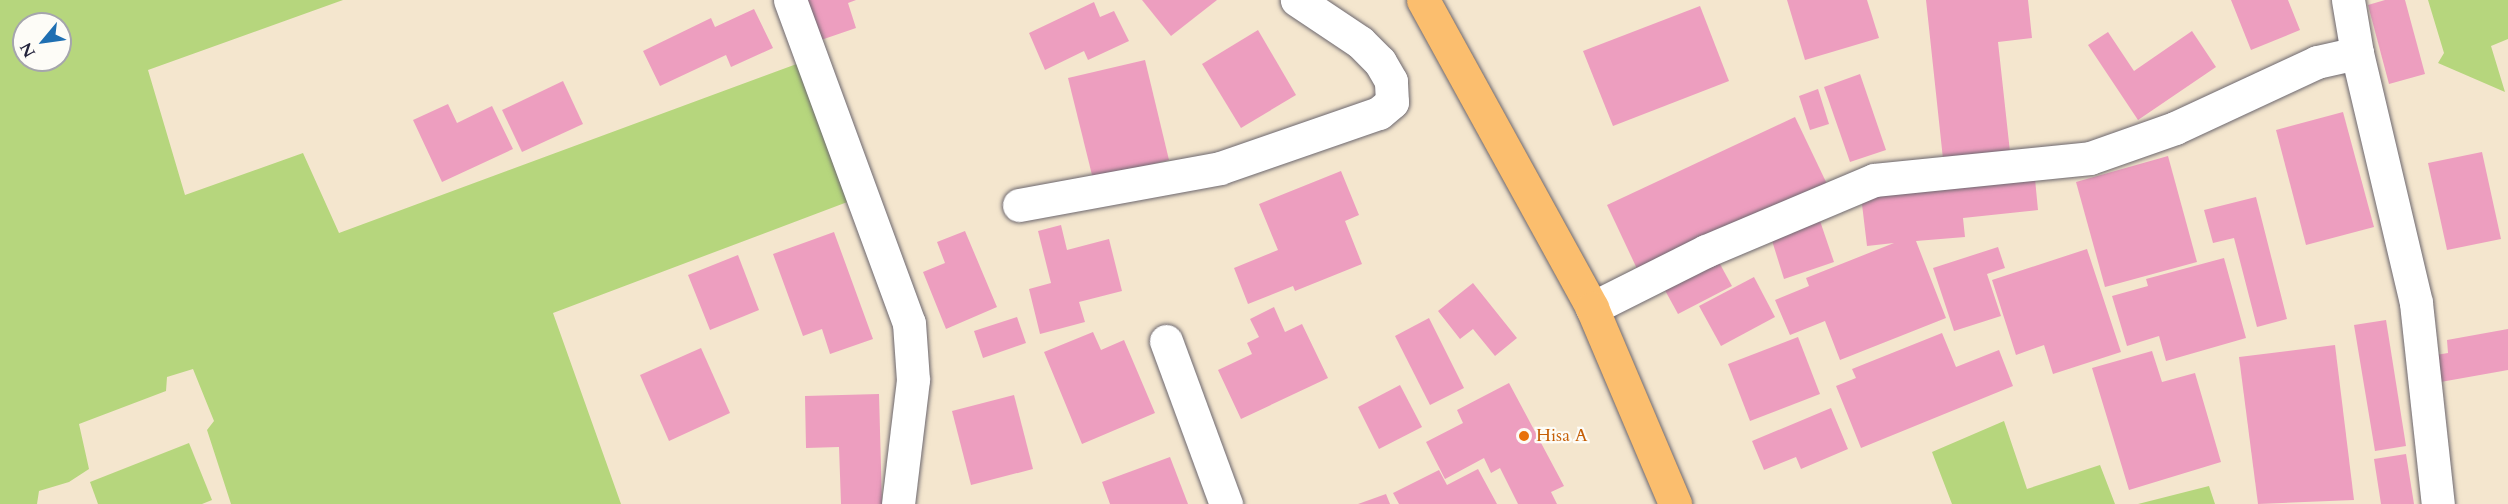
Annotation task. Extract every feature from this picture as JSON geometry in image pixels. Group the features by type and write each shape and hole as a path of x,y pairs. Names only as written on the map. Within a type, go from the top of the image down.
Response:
{"main road":[{"path":"1423,0 1592,308 1675,504"}],"street":[{"path":"790,0 909,323 913,380 898,504"},
{"path":"1019,205 1220,168 1379,113 1392,102 1390,81 1380,62 1360,42 1297,0"},
{"path":"2348,0 2357,53 2416,303 2438,504"},
{"path":"1592,308 1706,251 1874,180 2090,158 2175,128 2317,63 2357,53"},
{"path":"1166,341 1226,504"}],"green space":[{"path":"0,0 343,0 148,70 185,195 303,153 339,233 802,62 850,201 553,313 621,504 231,504 207,430 214,421 193,369 167,377 166,391 79,424 89,469 69,482 39,491 37,504 0,504"},
{"path":"2428,0 2508,0 2508,39 2491,46 2505,92 2438,63 2444,53"},
{"path":"2004,421 2027,489 2100,465 2115,504 1952,504 1932,452"},
{"path":"189,443 212,500 202,504 98,504 90,482"},
{"path":"2209,486 2215,504 2138,504"}],"building":[{"path":"806,0 856,0 848,3 856,28 821,40"},
{"path":"1142,0 1217,0 1171,36"},
{"path":"1787,0 1867,0 1879,38 1805,60"},
{"path":"1926,0 2028,0 2032,38 1998,42 2010,152 1943,159"},
{"path":"2231,0 2288,0 2300,30 2251,50"},
{"path":"2385,0 2405,0 2425,74 2389,84 2368,5"},
{"path":"1094,2 1100,17 1114,11 1129,41 1088,60 1084,51 1045,70 1029,33"},
{"path":"1700,6 1729,81 1613,126 1583,51"},
{"path":"754,9 773,48 731,67 726,55 660,86 643,51 711,18 715,27"},
{"path":"1258,30 1296,95 1241,128 1202,64"},
{"path":"2192,31 2216,67 2138,120 2088,45 2108,32 2134,71"},
{"path":"1145,60 1169,160 1093,179 1068,78"},
{"path":"1860,74 1886,150 1850,162 1824,87"},
{"path":"563,81 583,124 522,152 502,110"},
{"path":"1818,89 1829,124 1810,130 1799,96"},
{"path":"448,104 457,123 492,106 513,149 442,182 413,120"},
{"path":"2343,112 2374,227 2306,245 2276,130"},
{"path":"1795,117 1827,184 1639,273 1607,205"},
{"path":"2482,152 2501,239 2447,250 2428,163"},
{"path":"2168,156 2197,262 2105,287 2076,182"},
{"path":"1341,171 1359,215 1345,221 1362,264 1295,291 1293,286 1248,304 1234,268 1278,250 1259,204"},
{"path":"2035,179 2038,210 1963,218 1965,237 1916,241 1946,318 1840,360 1825,321 1790,335 1775,300 1809,286 1806,278 1894,243 1867,246 1861,196"},
{"path":"2256,197 2287,319 2257,327 2234,238 2213,243 2204,210"},
{"path":"1818,215 1834,262 1784,279 1769,231"},
{"path":"1061,225 1067,250 1109,239 1122,291 1079,302 1085,322 1040,334 1029,289 1051,283 1038,231"},
{"path":"965,231 997,307 946,329 923,272 945,263 937,242"},
{"path":"834,232 873,339 830,354 822,329 803,336 773,254"},
{"path":"1998,247 2005,268 1987,274 2001,316 1954,331 1933,268"},
{"path":"2087,249 2121,352 2053,374 2044,345 2016,355 1992,280"},
{"path":"738,255 759,310 710,330 688,275"},
{"path":"1715,255 1732,286 1678,314 1661,283"},
{"path":"2224,258 2246,338 2166,361 2159,336 2127,346 2112,296 2148,286 2146,279"},
{"path":"1754,277 1775,317 1721,346 1699,306"},
{"path":"1473,283 1517,338 1495,356 1473,329 1460,339 1438,311"},
{"path":"1274,307 1285,332 1302,324 1328,378 1241,419 1218,370 1252,354 1247,343 1259,337 1250,319"},
{"path":"1017,317 1026,343 983,358 974,331"},
{"path":"1429,318 1464,388 1430,405 1395,336"},
{"path":"2386,320 2406,446 2375,451 2354,325"},
{"path":"2508,329 2508,370 2435,383 2430,356 2448,353 2447,340"},
{"path":"1093,332 1101,350 1124,340 1155,413 1082,444 1044,352"},
{"path":"1942,333 1956,367 1999,350 2013,386 1861,448 1836,386 1856,378 1852,369"},
{"path":"1798,337 1820,394 1750,421 1728,364"},
{"path":"2335,345 2354,500 2258,504 2239,357"},
{"path":"701,348 730,413 669,441 640,375"},
{"path":"2152,351 2162,382 2195,373 2221,462 2129,490 2092,368"},
{"path":"1509,383 1564,486 1551,492 1557,504 1518,504 1500,468 1491,473 1484,458 1445,479 1426,442 1463,423 1457,410"},
{"path":"1400,385 1422,427 1379,449 1358,407"},
{"path":"879,394 882,504 841,504 839,447 806,448 805,396"},
{"path":"1014,395 1033,469 971,485 952,411"},
{"path":"1831,408 1848,449 1801,469 1796,457 1764,470 1752,441"},
{"path":"2406,454 2414,504 2381,504 2374,459"},
{"path":"1170,457 1188,504 1110,504 1102,482"},
{"path":"1478,469 1497,504 1399,504 1393,493 1439,470 1447,485"},
{"path":"1386,494 1390,504 1358,504"}],"place":[{"name":"Hisa A","path":"1524,436"}]}
